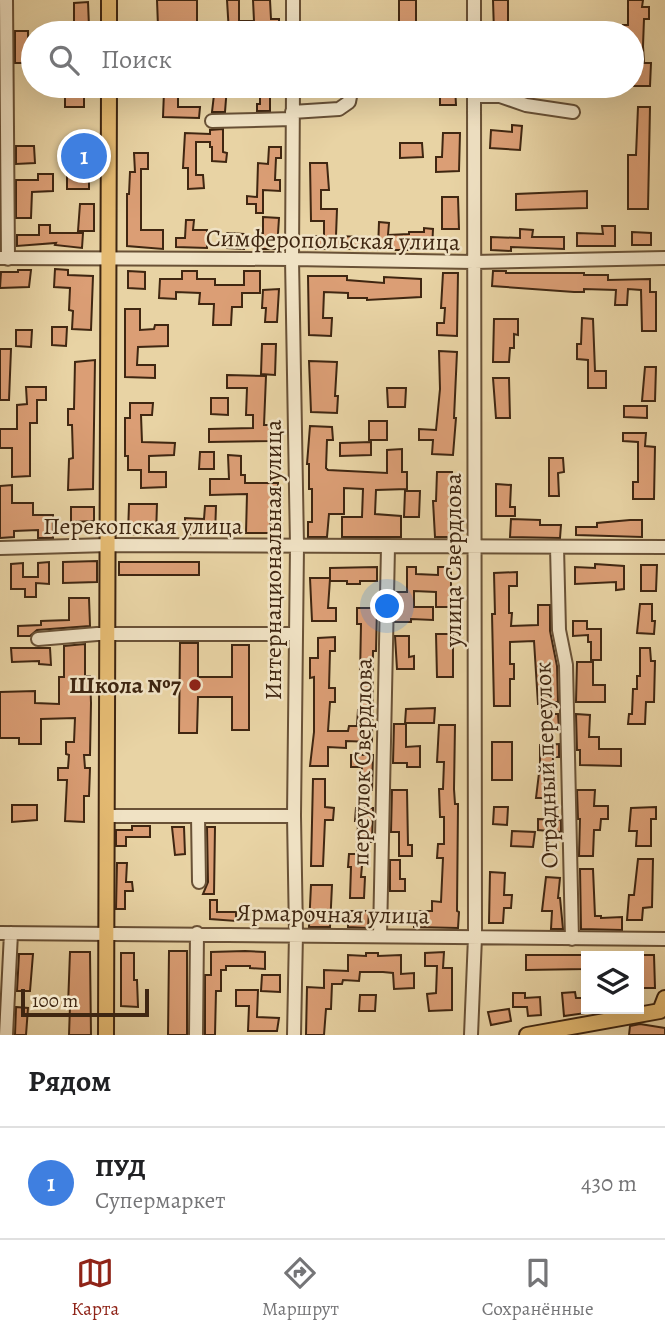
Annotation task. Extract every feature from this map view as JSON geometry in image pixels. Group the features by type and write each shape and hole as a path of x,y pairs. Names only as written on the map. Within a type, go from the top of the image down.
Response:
{"main road":[{"path":"109,0 109,21"},
{"path":"106,1035 109,98"},
{"path":"527,1035 663,1007"}],"street":[{"path":"4,258 6,0"},
{"path":"293,0 293,21"},
{"path":"474,0 474,21"},
{"name":"Интернациональная улица","path":"293,98 292,259 297,547 294,1035"},
{"path":"212,121 292,116 339,109 349,102 350,98"},
{"name":"улица Свердлова","path":"471,1035 475,937 474,98"},
{"path":"506,98 573,112"},
{"name":"Симферопольская улица","path":"4,258 474,262 665,258"},
{"name":"Перекопская улица","path":"0,548 109,545 665,547"},
{"name":"переулок Свердлова","path":"380,936 388,547"},
{"name":"Отрадный переулок","path":"558,547 559,631 566,665 572,939"},
{"path":"38,639 109,634 295,634"},
{"path":"107,816 294,816"},
{"path":"198,816 199,882"},
{"path":"5,933 6,1035"},
{"name":"Ярмарочная улица","path":"5,933 665,939"},
{"path":"197,933 197,1035"}],"building":[{"path":"157,0 197,0 197,21 158,21"},
{"path":"227,0 239,0 239,21 228,21"},
{"path":"253,0 270,0 271,19 279,19 254,21"},
{"path":"399,0 416,0 416,21 399,21"},
{"path":"493,0 508,0 508,21 494,21"},
{"path":"628,0 643,0 642,7 649,7 649,19 628,21"},
{"path":"88,2 89,21 74,21 74,3"},
{"path":"15,31 21,31 21,63 15,63"},
{"path":"644,63 651,63 650,86 644,86"},
{"path":"65,98 84,98 84,107 65,107"},
{"path":"164,98 178,98 178,107 200,107 199,118 163,117"},
{"path":"214,98 226,98 225,112 212,112"},
{"path":"260,98 270,98 270,111 257,111 257,104 260,104"},
{"path":"440,98 456,98 456,105 440,105"},
{"path":"638,107 650,107 648,209 628,209 628,155 636,155"},
{"path":"512,125 522,126 520,150 490,148 491,130 512,132"},
{"path":"223,129 226,162 212,161 210,142 196,142 196,175 203,175 204,188 188,189 188,168 183,168 185,133 210,134 210,130"},
{"path":"443,133 460,133 459,171 436,172 436,157 442,157"},
{"path":"400,143 422,143 423,157 400,158"},
{"path":"16,146 34,146 35,163 16,164"},
{"path":"69,146 88,146 88,160 69,160"},
{"path":"269,147 281,147 281,158 276,158 275,180 280,180 280,191 263,190 263,213 256,213 256,204 247,204 247,196 257,197 258,163 268,164"},
{"path":"134,153 148,153 148,169 141,169 141,230 163,230 163,249 127,246 127,194 130,172 135,172"},
{"path":"310,163 327,163 329,190 321,190 321,209 337,209 336,236 364,237 365,249 311,249 311,236 324,236 324,221 311,221"},
{"path":"38,174 53,174 53,191 32,192 31,218 16,218 16,180 38,180"},
{"path":"67,176 89,176 89,189 67,189"},
{"path":"587,191 587,208 516,210 516,194"},
{"path":"442,197 458,197 459,229 442,229"},
{"path":"80,204 94,204 94,231 78,231"},
{"path":"263,217 279,218 277,249 259,249"},
{"path":"186,220 194,220 193,230 207,230 207,248 176,247 176,238 185,238"},
{"path":"379,222 389,223 388,235 424,232 424,228 433,229 432,250 378,250"},
{"path":"39,225 50,225 50,233 83,233 82,248 55,245 56,243 17,246 17,235 39,235"},
{"path":"602,226 615,226 615,246 577,246 577,233 603,234"},
{"path":"520,229 533,230 532,237 564,237 564,249 511,247 511,251 491,250 491,237 520,238"},
{"path":"632,232 651,233 651,245 632,245"},
{"path":"227,233 244,234 244,249 227,248"},
{"path":"55,269 68,270 68,275 93,276 91,330 72,329 70,288 54,287"},
{"path":"31,270 29,287 0,288 1,272"},
{"path":"128,271 145,272 145,289 128,288"},
{"path":"182,271 197,271 197,279 215,279 215,285 244,285 244,271 260,271 260,293 242,293 242,307 232,307 231,325 213,325 214,304 199,304 200,293 176,292 176,299 159,298 160,279 182,279"},
{"path":"493,271 584,273 608,275 608,280 650,279 650,292 656,292 656,331 642,331 641,290 628,289 627,305 615,305 616,290 584,289 584,292 574,292 492,286"},
{"path":"443,273 458,273 457,336 437,335 437,323 444,323 445,308 441,308"},
{"path":"308,276 347,276 347,280 384,283 384,277 421,279 421,297 367,300 348,298 348,293 324,292 323,318 332,318 331,336 309,335"},
{"path":"279,289 277,322 265,322 266,308 262,308 263,290"},
{"path":"125,309 140,309 140,330 154,329 155,325 168,325 168,346 138,347 137,365 155,365 155,378 125,377"},
{"path":"582,318 593,319 595,371 606,371 606,388 588,388 588,360 577,359 577,344 581,344"},
{"path":"494,319 518,319 518,335 514,334 514,348 510,348 509,362 493,362"},
{"path":"52,327 67,327 66,346 52,345"},
{"path":"16,330 32,330 31,347 16,346"},
{"path":"262,344 276,344 275,375 261,374"},
{"path":"0,349 11,349 9,400 0,400"},
{"path":"439,351 457,352 453,455 432,454 433,440 419,440 419,429 436,430 440,389"},
{"path":"95,360 93,489 68,490 69,459 73,458 72,425 68,425 68,409 74,409 75,362"},
{"path":"309,361 337,362 337,413 311,412"},
{"path":"645,367 656,367 655,401 642,401"},
{"path":"227,375 266,376 264,425 271,425 271,441 209,442 209,429 253,428 253,415 246,415 247,388 227,388"},
{"path":"493,378 509,378 510,418 496,418"},
{"path":"26,387 46,387 46,400 37,400 37,423 30,423 30,476 12,477 12,448 0,448 0,429 17,429 17,405 27,404"},
{"path":"387,388 406,388 405,407 388,407"},
{"path":"211,398 228,398 228,415 211,414"},
{"path":"130,403 153,403 152,415 141,415 142,442 175,443 174,455 149,456 149,472 166,472 166,487 141,488 141,470 128,470 128,456 125,456 125,418 130,418"},
{"path":"624,406 647,406 647,418 624,417"},
{"path":"369,421 387,421 387,440 369,440"},
{"path":"310,426 332,427 333,440 327,440 328,470 387,473 387,450 402,449 402,472 407,472 407,489 376,490 375,514 401,516 401,537 342,537 342,517 362,517 363,489 344,488 344,514 329,514 327,537 308,537 308,522 312,522 312,489 309,489 307,464"},
{"path":"623,433 646,433 645,446 655,447 654,499 633,499 633,482 638,482 638,442 623,441"},
{"path":"371,442 371,455 340,456 340,443"},
{"path":"200,452 214,452 214,469 199,469"},
{"path":"228,455 241,456 241,475 245,475 245,483 278,483 278,509 271,510 270,533 246,533 247,494 210,495 210,479 229,479"},
{"path":"549,458 563,458 564,472 558,473 559,496 549,496"},
{"path":"437,472 452,472 450,537 435,537 433,501 436,501"},
{"path":"496,484 511,485 510,507 515,507 515,516 496,516"},
{"path":"12,485 12,503 33,503 33,515 53,515 53,538 38,538 38,530 14,531 14,537 0,538 0,486"},
{"path":"405,491 420,491 419,517 404,517"},
{"path":"129,504 157,504 156,535 128,534"},
{"path":"205,506 216,506 215,535 185,534 185,518 204,519"},
{"path":"71,507 94,507 94,521 71,522"},
{"path":"511,519 540,520 540,525 561,525 560,538 510,537"},
{"path":"642,520 642,537 576,535 576,527 597,527 597,523"},
{"path":"97,561 97,582 63,583 63,562"},
{"path":"49,562 49,584 36,583 36,597 25,597 25,589 11,589 11,564 23,563 23,577 38,577 38,563"},
{"path":"119,562 199,562 199,575 119,575"},
{"path":"595,564 624,566 624,589 616,590 616,582 575,584 575,567 595,568"},
{"path":"641,565 657,565 656,591 641,591"},
{"path":"377,567 377,581 347,584 347,581 330,579 328,608 336,608 336,621 312,621 310,578 330,578 330,568"},
{"path":"407,567 416,567 416,574 438,575 438,567 451,567 451,607 436,607 436,592 414,591 414,607 433,607 433,620 411,619 411,622 395,622 396,592 407,592"},
{"path":"517,572 517,586 509,586 511,626 538,625 538,605 550,605 550,631 557,666 558,702 551,702 551,714 558,714 559,729 543,729 544,704 538,704 534,641 510,642 510,664 514,664 514,679 510,679 510,706 494,706 494,573"},
{"path":"69,598 89,598 90,626 37,630 30,636 18,636 18,626 41,625 41,621 69,620"},
{"path":"640,604 652,604 654,634 637,633"},
{"path":"357,608 377,608 376,651 373,651 372,742 346,741 346,748 328,747 328,766 310,766 314,732 314,677 310,678 310,658 318,658 318,638 335,637 335,651 330,651 329,688 335,688 335,702 330,702 328,731 348,731 349,726 357,726 358,710 361,710 362,676 361,624 357,624"},
{"path":"573,621 587,621 587,629 601,629 601,660 591,660 591,642 588,642 588,635 573,636"},
{"path":"436,634 453,634 453,677 437,677"},
{"path":"395,636 409,636 409,657 414,656 414,669 397,669"},
{"path":"180,643 198,643 198,677 232,677 232,645 249,645 249,730 232,730 232,697 198,697 197,733 179,733"},
{"path":"85,644 85,676 90,676 91,703 90,755 84,755 85,768 90,768 89,796 84,796 84,822 65,821 67,780 58,780 58,768 68,768 66,742 74,742 75,718 41,719 41,744 19,744 19,738 0,738 0,692 35,691 35,703 59,704 59,677 64,677 64,646"},
{"path":"11,648 50,648 51,665 39,664 39,661 12,662"},
{"path":"640,648 650,648 651,661 655,661 654,702 646,702 645,724 628,724 629,714 632,714 633,689 637,689 637,676 640,676"},
{"path":"577,662 593,662 593,685 605,685 605,702 576,702"},
{"path":"435,708 434,723 405,723 406,709"},
{"path":"576,714 590,715 589,737 599,737 599,749 621,749 621,766 580,765"},
{"path":"394,724 406,724 406,747 420,746 420,767 393,763"},
{"path":"439,725 455,725 458,928 414,927 413,911 432,911 432,901 441,902 443,858 437,858 438,844 444,844 444,817 440,817 439,789 443,789 444,762 437,762"},
{"path":"492,742 512,742 512,780 492,780"},
{"path":"559,744 559,757 553,757 552,783 549,783 548,798 536,798 540,745"},
{"path":"351,755 373,755 372,790 361,789 362,767 351,767"},
{"path":"313,779 325,779 325,807 334,808 333,820 325,820 323,866 311,866"},
{"path":"392,790 407,790 408,845 412,845 412,856 399,856 399,832 391,832"},
{"path":"577,790 595,790 594,806 608,806 608,819 601,819 600,830 594,830 593,856 579,856 580,819"},
{"path":"12,805 37,805 37,820 12,822"},
{"path":"494,807 508,807 507,825 493,824"},
{"path":"656,807 656,819 651,819 651,846 636,846 637,831 629,831 631,808"},
{"path":"356,808 373,808 372,842 364,842 361,877 365,877 364,898 350,898 349,854 357,854"},
{"path":"538,819 561,820 561,832 538,830"},
{"path":"132,826 150,826 150,837 126,837 126,846 116,846 116,830 132,830"},
{"path":"172,827 184,827 185,854 175,855"},
{"path":"207,827 215,827 214,894 203,894 208,882"},
{"path":"512,831 535,832 533,847 511,846"},
{"path":"638,859 653,859 652,907 643,908 642,920 627,920 629,895 634,895"},
{"path":"390,860 400,860 400,879 405,879 405,891 390,891"},
{"path":"117,863 127,863 126,882 132,882 133,891 125,891 125,909 116,909"},
{"path":"580,869 593,869 595,916 622,917 622,930 581,929"},
{"path":"490,872 505,873 504,895 512,895 511,908 504,908 503,923 489,923"},
{"path":"546,877 560,878 558,898 563,929 551,929 552,911 542,911"},
{"path":"311,885 332,885 330,927 309,927"},
{"path":"210,900 217,900 217,912 236,912 236,921 210,919"},
{"path":"348,911 369,911 368,928 348,927"},
{"path":"169,951 187,951 187,1035 168,1035"},
{"path":"70,952 90,952 91,1035 69,1035"},
{"path":"211,952 265,952 265,969 226,966 226,970 221,970 221,991 216,991 215,1035 205,1035 205,975 211,975"},
{"path":"444,952 443,968 452,968 452,1010 429,1011 427,994 436,993 437,966 425,966 425,953"},
{"path":"121,953 134,953 138,1007 121,1006"},
{"path":"366,953 378,953 378,956 401,955 401,974 414,973 414,988 394,989 393,973 383,972 360,972 359,981 343,980 342,984 332,984 331,1009 326,1009 324,1035 306,1035 307,987 324,988 324,970 348,971 348,955 366,956"},
{"path":"19,954 33,954 30,991 17,991"},
{"path":"526,955 581,955 581,969 526,970"},
{"path":"644,955 654,955 655,988 644,988"},
{"path":"262,975 280,975 280,992 261,991"},
{"path":"236,990 258,990 257,1017 279,1018 277,1031 248,1031 249,1006 236,1006"},
{"path":"575,992 576,998 581,998 581,1014 564,1016 562,993"},
{"path":"513,993 525,993 525,998 540,997 541,1015 528,1016 527,1007 513,1007"},
{"path":"360,995 376,995 375,1011 359,1011"},
{"path":"16,1007 28,1008 26,1035 15,1035"},
{"path":"509,1009 511,1021 491,1025 488,1012"},
{"path":"640,1024 665,1028 665,1035 629,1035 630,1026"}],"place":[{"name":"ПУД","path":"84,156"},
{"name":"Школа №7","path":"195,685"}]}
